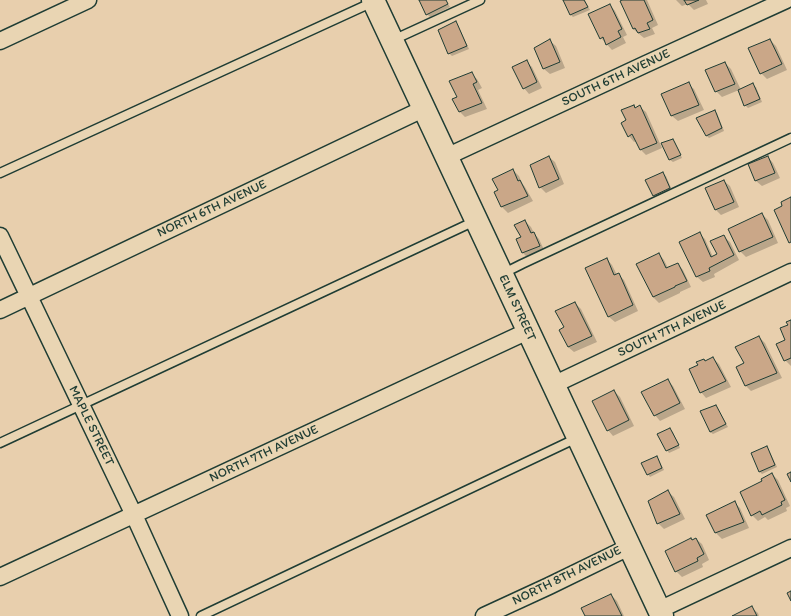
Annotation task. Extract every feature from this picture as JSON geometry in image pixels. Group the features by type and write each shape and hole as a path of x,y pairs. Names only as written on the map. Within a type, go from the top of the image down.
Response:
{"street":[{"path":"0,41 88,0"},
{"name":"SOUTH 6TH AVENUE","path":"446,157 631,70 786,0"},
{"name":"ELM STREET","path":"373,1 661,613"},
{"name":"NORTH 6TH AVENUE","path":"0,310 424,109"},
{"name":"MAPLE STREET","path":"0,236 134,515 180,616"},
{"name":"SOUTH 7TH AVENUE","path":"553,385 791,272"},
{"name":"NORTH 7TH AVENUE","path":"0,577 528,331"},
{"name":"NORTH 8TH AVENUE","path":"484,616 629,547"},
{"path":"661,613 791,548"}],"lane":[{"path":"391,40 480,0"},
{"path":"0,174 373,1"},
{"path":"502,274 791,138"},
{"path":"0,442 476,220"},
{"path":"201,616 578,437"}],"building":[{"path":"419,0 446,0 448,4 426,15"},
{"path":"563,0 584,0 588,7 570,15"},
{"path":"644,0 653,20 647,23 650,29 638,33 635,28 633,29 620,1"},
{"path":"684,0 699,0 687,5"},
{"path":"610,4 622,29 618,31 621,37 606,45 603,37 600,39 588,14"},
{"path":"456,21 467,46 448,54 438,30"},
{"path":"550,39 560,62 543,69 534,48"},
{"path":"770,39 782,64 760,74 748,48"},
{"path":"527,60 537,82 523,89 512,67"},
{"path":"725,62 735,84 715,92 705,70"},
{"path":"472,72 477,82 473,84 482,103 459,112 452,99 457,97 449,81"},
{"path":"689,82 699,105 671,116 661,94"},
{"path":"753,83 760,99 744,106 738,90"},
{"path":"634,105 635,108 640,105 657,143 640,150 632,134 628,137 621,123 626,120 621,110"},
{"path":"715,110 722,128 706,136 696,118"},
{"path":"673,139 681,155 669,160 661,143"},
{"path":"549,156 559,179 539,188 530,165"},
{"path":"768,156 775,173 755,181 748,164"},
{"path":"513,169 518,181 520,180 528,196 501,207 494,192 498,190 492,179"},
{"path":"663,172 670,188 653,196 645,180"},
{"path":"724,180 734,202 715,210 705,188"},
{"path":"791,197 791,242 789,243 774,210 782,206 781,202"},
{"path":"762,213 773,237 739,252 728,229"},
{"path":"525,220 531,233 534,232 540,246 522,253 516,239 521,237 514,225"},
{"path":"700,232 711,257 717,254 710,241 724,235 734,255 709,268 710,271 696,277 679,242"},
{"path":"659,253 666,268 678,263 687,281 653,297 636,264"},
{"path":"607,258 614,275 619,273 633,305 608,317 585,268"},
{"path":"575,302 592,336 568,347 559,330 564,327 555,311"},
{"path":"791,320 791,358 784,361 776,344 785,340 780,328 788,325 786,322"},
{"path":"759,336 777,373 745,386 736,367 744,363 735,347"},
{"path":"713,357 726,381 700,393 689,369 698,365 696,362 704,359 705,361"},
{"path":"668,379 680,403 654,416 641,392"},
{"path":"614,390 629,420 607,431 592,401"},
{"path":"716,405 726,424 710,432 700,411"},
{"path":"670,428 679,445 666,451 657,434"},
{"path":"767,446 775,465 759,472 751,453"},
{"path":"657,456 662,468 647,475 641,463"},
{"path":"791,472 791,482 787,474"},
{"path":"772,473 785,500 781,502 782,505 762,515 760,511 751,516 740,492 762,481 761,479"},
{"path":"668,490 680,514 657,524 648,501"},
{"path":"735,501 744,522 715,533 706,515"},
{"path":"691,538 692,540 696,538 704,554 697,558 698,561 675,572 665,551"},
{"path":"791,591 791,601 787,593"},
{"path":"611,594 622,616 585,616 581,608"},
{"path":"752,606 757,616 732,616"}]}
